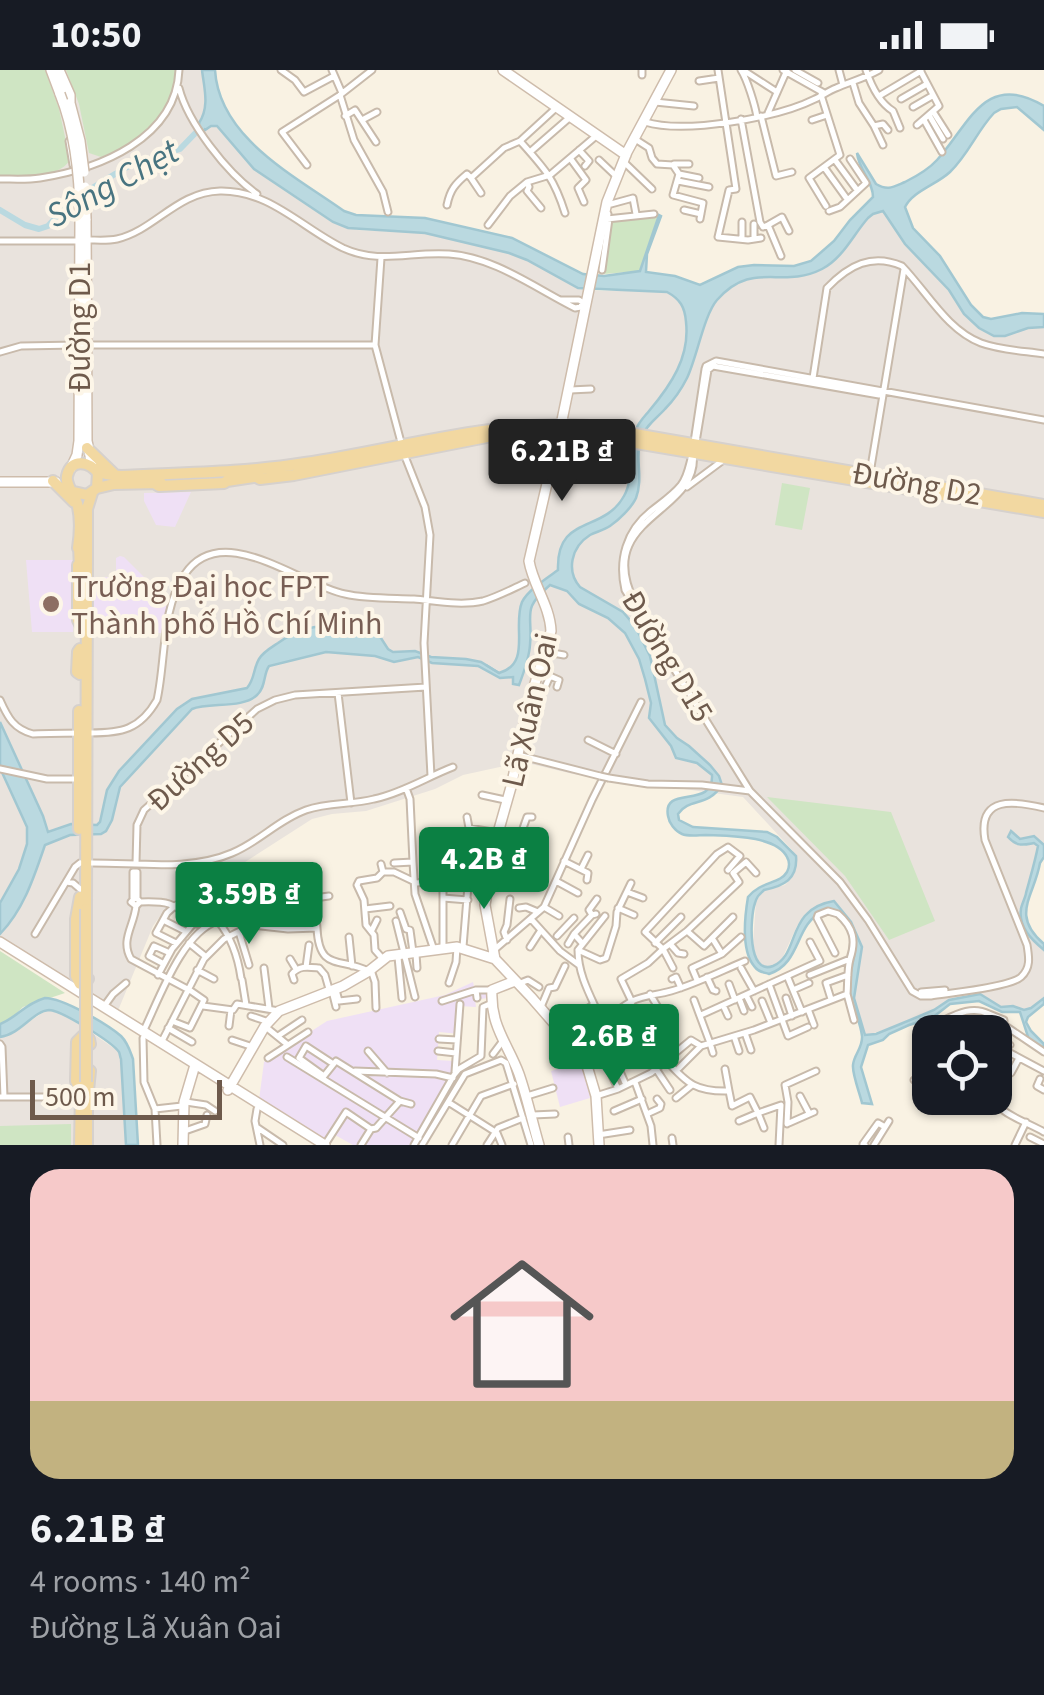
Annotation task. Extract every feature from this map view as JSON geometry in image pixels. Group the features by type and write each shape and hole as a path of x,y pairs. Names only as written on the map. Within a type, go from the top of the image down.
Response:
{"main road":[{"name":"Đường D1","path":"51,70 67,97"},
{"name":"Đường D1","path":"59,70 83,160 82,452 70,480"},
{"path":"503,70 626,160"},
{"path":"529,580 529,557 564,428 602,218 617,177 671,70"},
{"name":"Đường D2","path":"94,467 115,480 154,484 313,466 520,425 695,444 768,465 1041,510"},
{"name":"Đường D2","path":"419,446 564,428"},
{"name":"Đường D1","path":"82,452 94,467"},
{"path":"52,481 82,452 115,480 89,503"},
{"name":"Đường D2","path":"313,466 353,463 388,452"},
{"name":"Đường D2","path":"729,456 790,461 864,480 1041,510"},
{"path":"70,480 83,462 94,467 100,478 89,503 79,546 83,619 79,780 85,815"},
{"name":"Đường D2","path":"89,503 115,480 132,476 244,475"},
{"path":"0,482 70,480"},
{"path":"70,480 89,503 83,619"},
{"path":"52,481 89,503"},
{"name":"Lã Xuân Oai","path":"494,954 486,905 494,847 541,683 551,626 540,596 529,580"},
{"path":"83,644 79,720 86,746 83,1145"},
{"path":"82,900 90,920 89,976 82,984 76,976 76,919 82,900"},
{"path":"0,945 324,1145"},
{"path":"229,1088 274,1010 333,991 384,959 408,952 460,947 474,955 494,954 578,1049 589,1067 596,1096 598,1140"},
{"path":"19,957 194,1067"},
{"path":"517,982 492,990 492,1003 502,1042 514,1061 525,1097 535,1145"},
{"path":"83,1036 89,1039 90,1082 83,1090 76,1080 76,1044 83,1036"},
{"path":"183,1145 183,1104 194,1067"},
{"path":"229,1088 315,1145"}],"street":[{"path":"0,180 38,179 119,154 158,125 169,109 180,70"},
{"path":"281,70 304,92 333,72 354,140 383,192 388,212"},
{"path":"307,165 282,132 372,70"},
{"path":"718,70 736,189 729,190 718,236 757,238 754,224"},
{"path":"788,70 818,83"},
{"path":"762,116 788,70"},
{"path":"788,70 823,94 837,157 857,190"},
{"path":"838,70 843,85"},
{"path":"645,122 700,126 762,116 813,100 880,70"},
{"path":"743,71 777,92"},
{"path":"743,71 748,94 762,116 776,176 792,172"},
{"path":"879,96 920,71 933,96 931,113 942,152"},
{"path":"867,73 900,128"},
{"path":"699,81 720,78"},
{"path":"853,83 859,102 884,145"},
{"path":"900,99 927,84"},
{"path":"178,85 185,110 234,175 340,246 381,258 449,254 475,259 561,300"},
{"path":"912,107 933,96"},
{"path":"67,97 89,165"},
{"path":"67,97 74,170"},
{"path":"654,102 694,106"},
{"path":"471,178 556,108"},
{"path":"169,109 185,110"},
{"path":"346,116 355,110 376,142"},
{"path":"362,120 378,112"},
{"path":"917,125 931,113"},
{"path":"931,113 945,137"},
{"path":"812,120 827,114"},
{"path":"530,152 569,117"},
{"path":"742,119 760,222 763,227 782,217 789,231"},
{"path":"874,126 883,124 888,130"},
{"path":"488,225 510,196 530,180 550,175 596,136"},
{"path":"635,139 647,146 657,164 689,164"},
{"path":"520,141 550,175 562,195 565,213"},
{"path":"580,149 590,156"},
{"path":"580,149 588,161 585,166"},
{"path":"837,157 809,178 828,209 840,207 866,183 850,158"},
{"path":"570,158 586,180 578,188 584,202"},
{"path":"599,160 617,177"},
{"path":"602,270 610,204 626,160 652,189"},
{"path":"671,164 678,178 672,195 703,203 700,217 684,210"},
{"path":"824,167 847,199"},
{"path":"447,205 454,184 466,174 481,194"},
{"path":"230,191 234,175"},
{"path":"678,178 700,178"},
{"path":"678,178 708,187"},
{"path":"530,180 538,188"},
{"path":"530,180 527,191 541,208"},
{"path":"0,241 108,240 122,237 190,197 230,191 264,198"},
{"path":"610,204 633,198 636,214"},
{"path":"608,219 654,214"},
{"path":"742,222 742,239"},
{"path":"768,225 781,256"},
{"path":"381,258 375,345 403,450 429,526 424,643 432,776"},
{"path":"812,378 827,288 869,260 879,259 904,268 949,321 968,336 986,345 1044,354"},
{"path":"864,480 904,268"},
{"path":"901,290 909,282 920,284"},
{"path":"0,352 21,346 375,345"},
{"path":"695,444 705,369 712,362 1044,420"},
{"path":"695,444 708,370 713,366 883,393"},
{"path":"570,390 591,389"},
{"name":"Đường D15","path":"695,444 691,478 684,489 644,520 635,534 625,569 628,586 752,791 846,884 915,989 925,993 947,992 1012,978 1020,972 1026,956 1023,944 980,836 982,822 996,803 1010,799 1044,807"},
{"name":"Đường D15","path":"675,494 687,476 695,444"},
{"path":"684,489 729,456"},
{"path":"549,475 574,478"},
{"path":"0,700 12,724 33,734 124,732 134,726 154,706 159,690 175,594 190,567 210,554 248,556 343,594 461,603 483,600 529,580"},
{"path":"544,652 564,656"},
{"name":"Đường D5","path":"136,863 136,826 144,810 248,715 286,697 426,687"},
{"path":"338,693 351,802"},
{"path":"494,954 541,909 641,702"},
{"path":"588,740 631,755"},
{"path":"518,755 609,778 752,791"},
{"path":"35,934 75,867 83,863 191,863 215,859 248,846 299,813 332,804 378,799 453,766"},
{"path":"0,769 47,779 79,780"},
{"path":"406,788 418,907 438,949"},
{"path":"482,795 508,801"},
{"path":"467,817 468,828 498,833"},
{"path":"510,867 517,864 526,817 532,817"},
{"path":"522,831 535,834"},
{"path":"494,847 517,853"},
{"path":"673,968 663,950 645,932 723,849 728,847 756,873"},
{"path":"438,949 443,898 440,852"},
{"path":"581,869 588,855"},
{"path":"728,870 743,859"},
{"path":"632,1002 622,979 688,930 739,882 733,874 743,859"},
{"path":"394,864 413,862"},
{"path":"564,862 588,872 587,880"},
{"path":"696,863 698,874"},
{"path":"384,959 375,950 358,883 377,878 382,868 415,883 469,876 460,947 449,983"},
{"path":"158,975 185,931 224,902 206,881 162,920 149,956 164,964"},
{"path":"556,881 578,893"},
{"path":"66,882 73,883 82,900"},
{"path":"578,950 600,960 606,958 618,908 631,883"},
{"path":"198,889 216,907"},
{"path":"313,890 318,946 338,964 370,971 376,1008"},
{"path":"298,891 306,927"},
{"path":"627,892 643,898"},
{"path":"314,898 329,896"},
{"path":"190,897 205,914"},
{"path":"364,909 388,906 385,897"},
{"path":"443,898 468,900"},
{"path":"507,940 504,932 510,899"},
{"path":"568,944 592,913 597,899"},
{"path":"172,1020 190,1028 204,999 138,965 127,953 125,940 137,901 178,906 194,922"},
{"path":"518,908 541,909 560,916"},
{"path":"618,908 634,916"},
{"path":"835,953 817,916 828,911 838,914 852,933 855,948 847,994 854,1020"},
{"path":"400,912 406,929 410,930 402,998"},
{"path":"286,913 288,929"},
{"path":"605,916 578,950 579,965 626,1085"},
{"path":"655,943 681,916"},
{"path":"688,930 704,946 732,917"},
{"path":"557,936 574,918"},
{"path":"162,920 185,931"},
{"path":"360,932 377,920"},
{"path":"531,920 579,965"},
{"path":"157,1145 155,1108 144,1082 143,1035 189,943 211,922 218,921 235,950 246,1005"},
{"path":"396,921 417,968"},
{"path":"160,1043 205,956 227,937 256,925 317,928"},
{"path":"530,946 540,930"},
{"path":"156,932 176,943"},
{"path":"239,932 249,965"},
{"path":"574,934 582,943"},
{"path":"349,937 352,966"},
{"path":"697,981 692,968 722,954 742,937"},
{"path":"714,941 722,954"},
{"path":"701,1015 820,961 810,942"},
{"path":"189,943 205,956"},
{"path":"671,944 684,954"},
{"path":"306,967 309,945"},
{"path":"154,946 170,953"},
{"path":"408,952 415,997"},
{"path":"290,959 296,969"},
{"path":"792,990 850,960"},
{"path":"578,1049 632,1002 650,994 666,993 743,964 754,991"},
{"path":"541,1008 549,988 555,987 566,966"},
{"path":"229,1026 232,1010 238,1004 274,1010 264,968"},
{"path":"294,980 292,974 296,969 323,970 339,1001 358,998"},
{"path":"197,970 214,979"},
{"path":"769,984 788,1036 811,1026 788,976"},
{"path":"831,999 826,982 848,976"},
{"path":"672,979 676,977 681,988"},
{"path":"707,977 716,991"},
{"path":"517,982 528,980 539,986"},
{"path":"104,1008 126,983"},
{"path":"729,984 748,1009"},
{"path":"442,1002 456,995 492,990"},
{"path":"333,991 336,1007"},
{"path":"650,994 662,1014"},
{"path":"679,1068 701,1046 847,994"},
{"path":"786,998 792,1016"},
{"path":"694,1000 713,1053"},
{"path":"762,1000 771,1023"},
{"path":"414,1145 453,1076 481,1056 483,1007 492,1003"},
{"path":"453,1076 460,1004"},
{"path":"575,1016 593,1004"},
{"path":"723,1005 728,1016"},
{"path":"203,1006 232,1010"},
{"path":"958,1015 970,1010 989,1014"},
{"path":"251,1016 288,1044"},
{"path":"278,1036 302,1020"},
{"path":"168,1028 192,1042"},
{"path":"1012,1030 1044,1052"},
{"path":"268,1058 308,1032"},
{"path":"645,1032 638,1041 649,1054 656,1054 670,1090"},
{"path":"746,1033 751,1050"},
{"path":"606,1039 622,1034 635,1058"},
{"path":"734,1036 739,1051"},
{"path":"439,1039 457,1040"},
{"path":"232,1040 252,1048"},
{"path":"596,1096 635,1082 691,1040 701,1046"},
{"path":"493,1054 502,1042"},
{"path":"0,1044 2,1097 83,1090"},
{"path":"332,1063 306,1046 299,1058 324,1076 336,1061 411,1104"},
{"path":"368,1051 386,1073"},
{"path":"438,1051 456,1053"},
{"path":"1012,1053 1044,1071"},
{"path":"287,1057 419,1138"},
{"path":"1012,1070 1019,1058"},
{"path":"422,1145 465,1074 501,1060 506,1062 527,1116"},
{"path":"661,1064 699,1088 728,1091"},
{"path":"607,1065 618,1089"},
{"path":"726,1069 732,1106 758,1093"},
{"path":"352,1070 453,1076"},
{"path":"788,1124 785,1084 816,1071"},
{"path":"1040,1079 1037,1086 1044,1090"},
{"path":"676,1098 708,1080"},
{"path":"635,1082 652,1126 653,1145"},
{"path":"452,1145 481,1096 514,1084"},
{"path":"525,1097 552,1088"},
{"path":"779,1128 811,1112 800,1096"},
{"path":"750,1097 764,1128"},
{"path":"614,1111 642,1099"},
{"path":"647,1114 660,1108 656,1099"},
{"path":"324,1145 346,1112 376,1128 400,1101"},
{"path":"448,1102 496,1132 502,1145"},
{"path":"155,1108 206,1105 215,1111"},
{"path":"739,1121 781,1105 779,1145"},
{"path":"258,1109 255,1121 260,1145"},
{"path":"487,1145 500,1126 527,1116 555,1114"},
{"path":"182,1132 205,1124 208,1115"},
{"path":"1012,1115 1044,1132"},
{"path":"1015,1145 1026,1122"},
{"path":"865,1145 878,1123 887,1124 874,1145"},
{"path":"258,1128 283,1145"},
{"path":"361,1145 370,1128"},
{"path":"598,1140 630,1130"},
{"path":"568,1137 569,1145"},
{"path":"1030,1138 1044,1144"}],"shaded area":[{"path":"0,70 202,70 206,98 254,169 333,222 357,230 425,233 509,253 578,288 661,291 718,299 737,282 750,277 795,278 821,270 843,252 868,218 883,211 905,244 979,328 1005,336 1044,327 1044,845 1034,836 1021,840 1011,831 1008,835 1024,846 1038,846 1020,911 1029,936 1044,950 1044,998 1031,1008 1001,1007 979,994 949,1000 934,1010 912,1015 912,1019 865,1036 854,998 862,947 851,922 831,901 805,914 781,961 768,968 757,963 753,943 756,901 764,890 785,885 795,872 793,851 743,797 573,774 523,762 463,775 435,789 366,811 312,819 242,864 201,875 153,926 117,1013 0,938"},
{"path":"191,492 175,527 156,525 144,493"},
{"path":"120,556 168,601 162,633 93,633 92,577 116,577 116,558"},
{"name":"Trường Đại học FPT Thành phố Hồ Chí Minh","path":"26,560 73,560 73,632 32,632"},
{"path":"473,982 475,991 486,987 487,998 475,1000 476,1007 460,1006 460,1034 439,1032 437,1060 454,1061 455,1069 412,1145 353,1145 335,1135 329,1143 259,1100 264,1062 327,1021 445,995"},
{"path":"47,1010 70,1018 118,1051 126,1145 0,1145 0,1037"},
{"path":"582,1062 590,1098 560,1107 551,1071"}],"green space":[{"path":"0,70 45,70 59,109 70,160 57,171 0,175"},
{"path":"66,70 175,70 169,99 152,124 128,144 101,157 89,153 79,104"},
{"path":"658,215 640,271 604,274 611,222"},
{"path":"782,483 810,488 802,530 775,525"},
{"path":"767,797 891,812 935,921 889,940 845,876"},
{"path":"0,951 65,993 23,1007 0,1024"},
{"path":"71,1124 71,1145 0,1145 0,1126"}],"water":[{"path":"202,70 215,70 230,116 245,135 283,169 344,211 425,218 512,238 583,274 604,276 640,271 659,215 647,254 646,272 700,285 738,267 794,266 811,261 873,197 857,153 876,184 890,187 930,167 969,118 993,98 1007,94 1044,106 1044,130 1017,107 994,113 956,165 905,207 913,228 940,256 983,317 1044,314 1044,327 1005,336 994,336 979,328 905,244 883,211 873,214 842,253 822,269 807,275 743,281 717,300 685,382 641,438 634,502 614,523 584,540 573,560 573,574 580,587 623,612 635,626 650,656 665,725 719,776 722,785 716,792 683,809 679,820 693,827 767,832 796,856 792,876 764,890 756,901 752,944 759,962 765,967 782,960 808,913 834,901 851,922 862,947 854,998 865,1035 912,1019 912,1024 868,1045 861,1067 872,1104 862,1103 853,1069 862,1036 849,990 856,942 851,926 834,910 823,911 807,925 780,969 769,974 756,968 746,942 748,897 784,876 789,868 788,859 773,844 762,841 688,835 675,829 668,806 680,798 705,792 712,775 697,763 676,758 649,718 651,703 645,679 625,633 608,618 579,604 567,591 550,585 535,600 530,612 529,650 519,685 513,684 513,677 500,678 478,666 432,663 418,657 394,662 375,656 326,652 269,666 262,688 251,699 192,709 120,787 106,831 70,835 45,845 22,903 0,934 0,903 19,869 27,844 27,827 0,768 0,722 48,832 71,824 97,825 107,790 119,771 177,709 192,699 247,688 263,654 301,631 353,627 379,635 393,652 415,651 431,657 466,659 481,662 499,673 509,668 518,653 522,602 558,570 559,552 572,532 605,516 624,496 636,429 671,381 685,347 684,312 667,292 578,288 509,253 425,233 348,228 333,222 254,169 217,126 205,130 199,123 205,90"},
{"path":"1011,831 1020,839 1034,836 1044,845 1026,915 1044,950 1027,932 1021,916 1038,846 1014,842 1008,837"},
{"path":"980,994 1001,1007 1024,1010 1044,998 1044,1004 1026,1022 1044,1044 1043,1048 1029,1040 1020,1012 1002,1012 979,1001 950,1004 936,1015 922,1015 949,1000"},
{"path":"45,998 84,1013 125,1041 133,1059 138,1145 126,1145 121,1059 107,1041 49,1010 0,1037 0,1024"}],"waterway":[{"name":"Sông Chẹt","path":"0,210 25,225 39,229 48,226 71,201 115,174 180,149 208,120"},
{"path":"486,665 499,673"}],"place":[{"name":"Trường Đại học FPT Thành phố Hồ Chí Minh","path":"51,604"}]}
